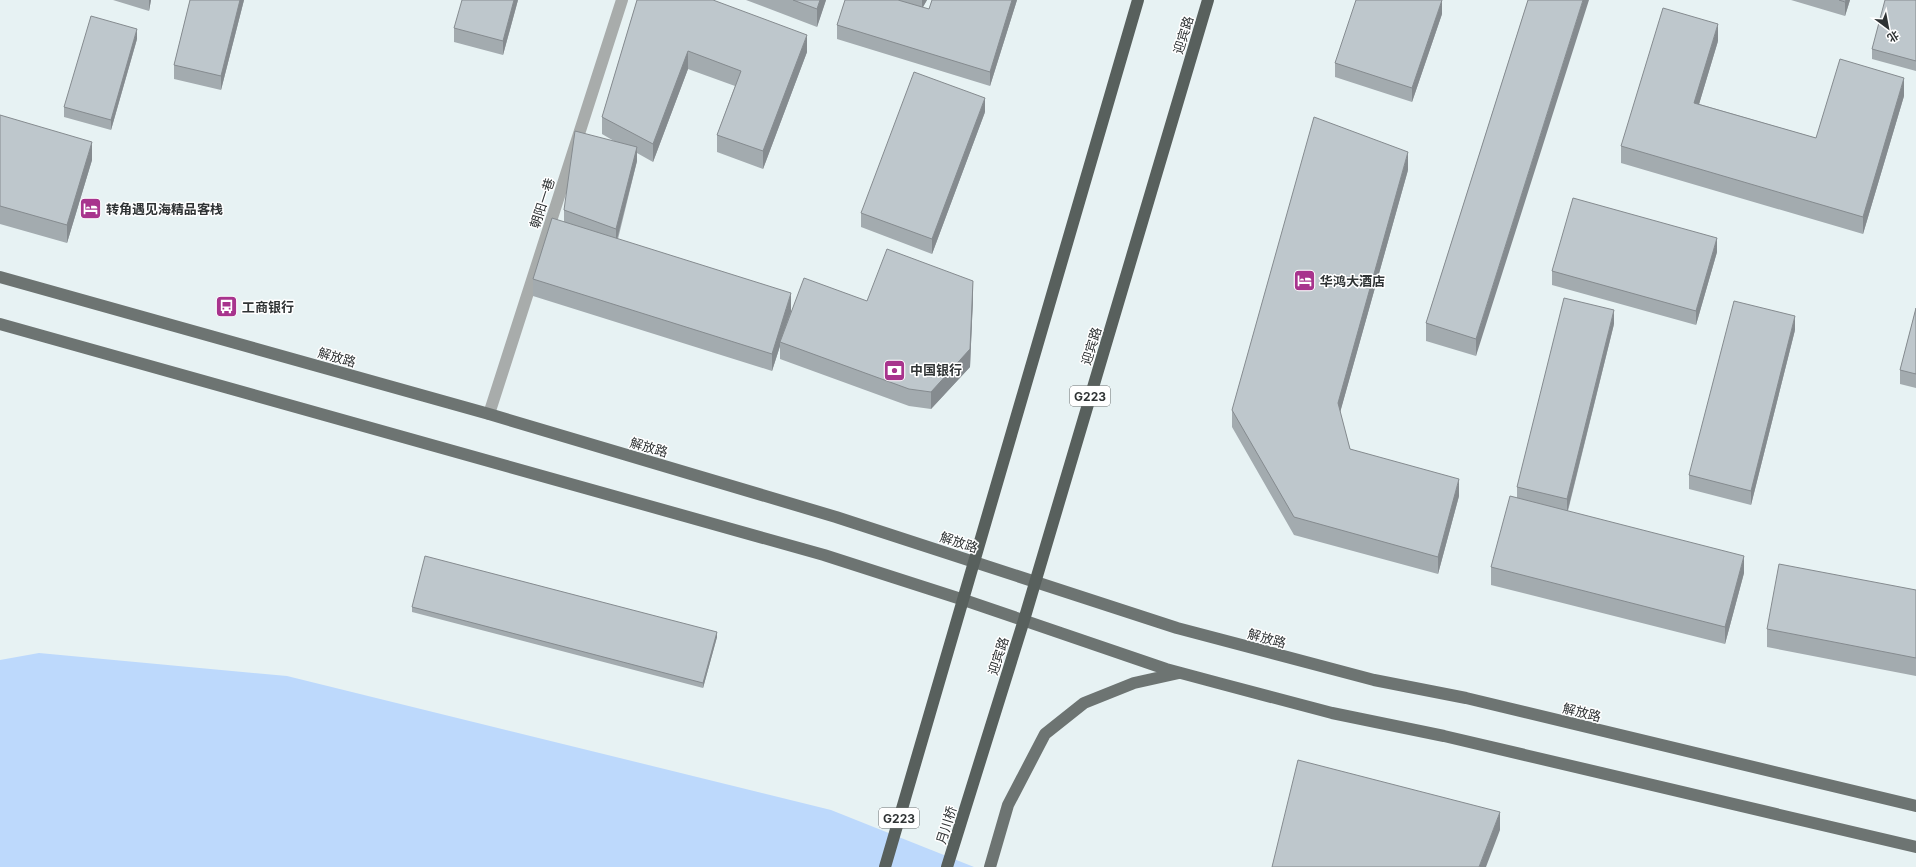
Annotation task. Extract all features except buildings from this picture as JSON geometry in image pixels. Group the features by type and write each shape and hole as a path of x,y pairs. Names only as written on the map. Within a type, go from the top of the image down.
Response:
{"highway":[{"name":"G223","path":"885,867 1138,0"},
{"name":"迎宾路","path":"970,790 1024,620 1208,0"},
{"name":"月川桥","path":"947,867 970,790"}],"main road":[{"name":"解放路","path":"0,277 489,414 836,517 1177,628 1374,680 1466,698 1916,806"},
{"path":"0,324 824,555 964,600 1180,673 1332,713 1444,736 1916,847"},
{"path":"990,867 1008,805 1045,734 1084,703 1134,683 1180,673"}],"street":[{"name":"朝阳一巷","path":"489,414 622,0"}],"water":[{"path":"39,653 287,676 831,810 974,867 0,867 0,660"}],"place":[{"name":"转角遇见海精品客栈","path":"91,209"},
{"name":"华鸿大酒店","path":"1304,281"},
{"name":"工商银行","path":"227,307"},
{"name":"中国银行","path":"894,370"}]}
